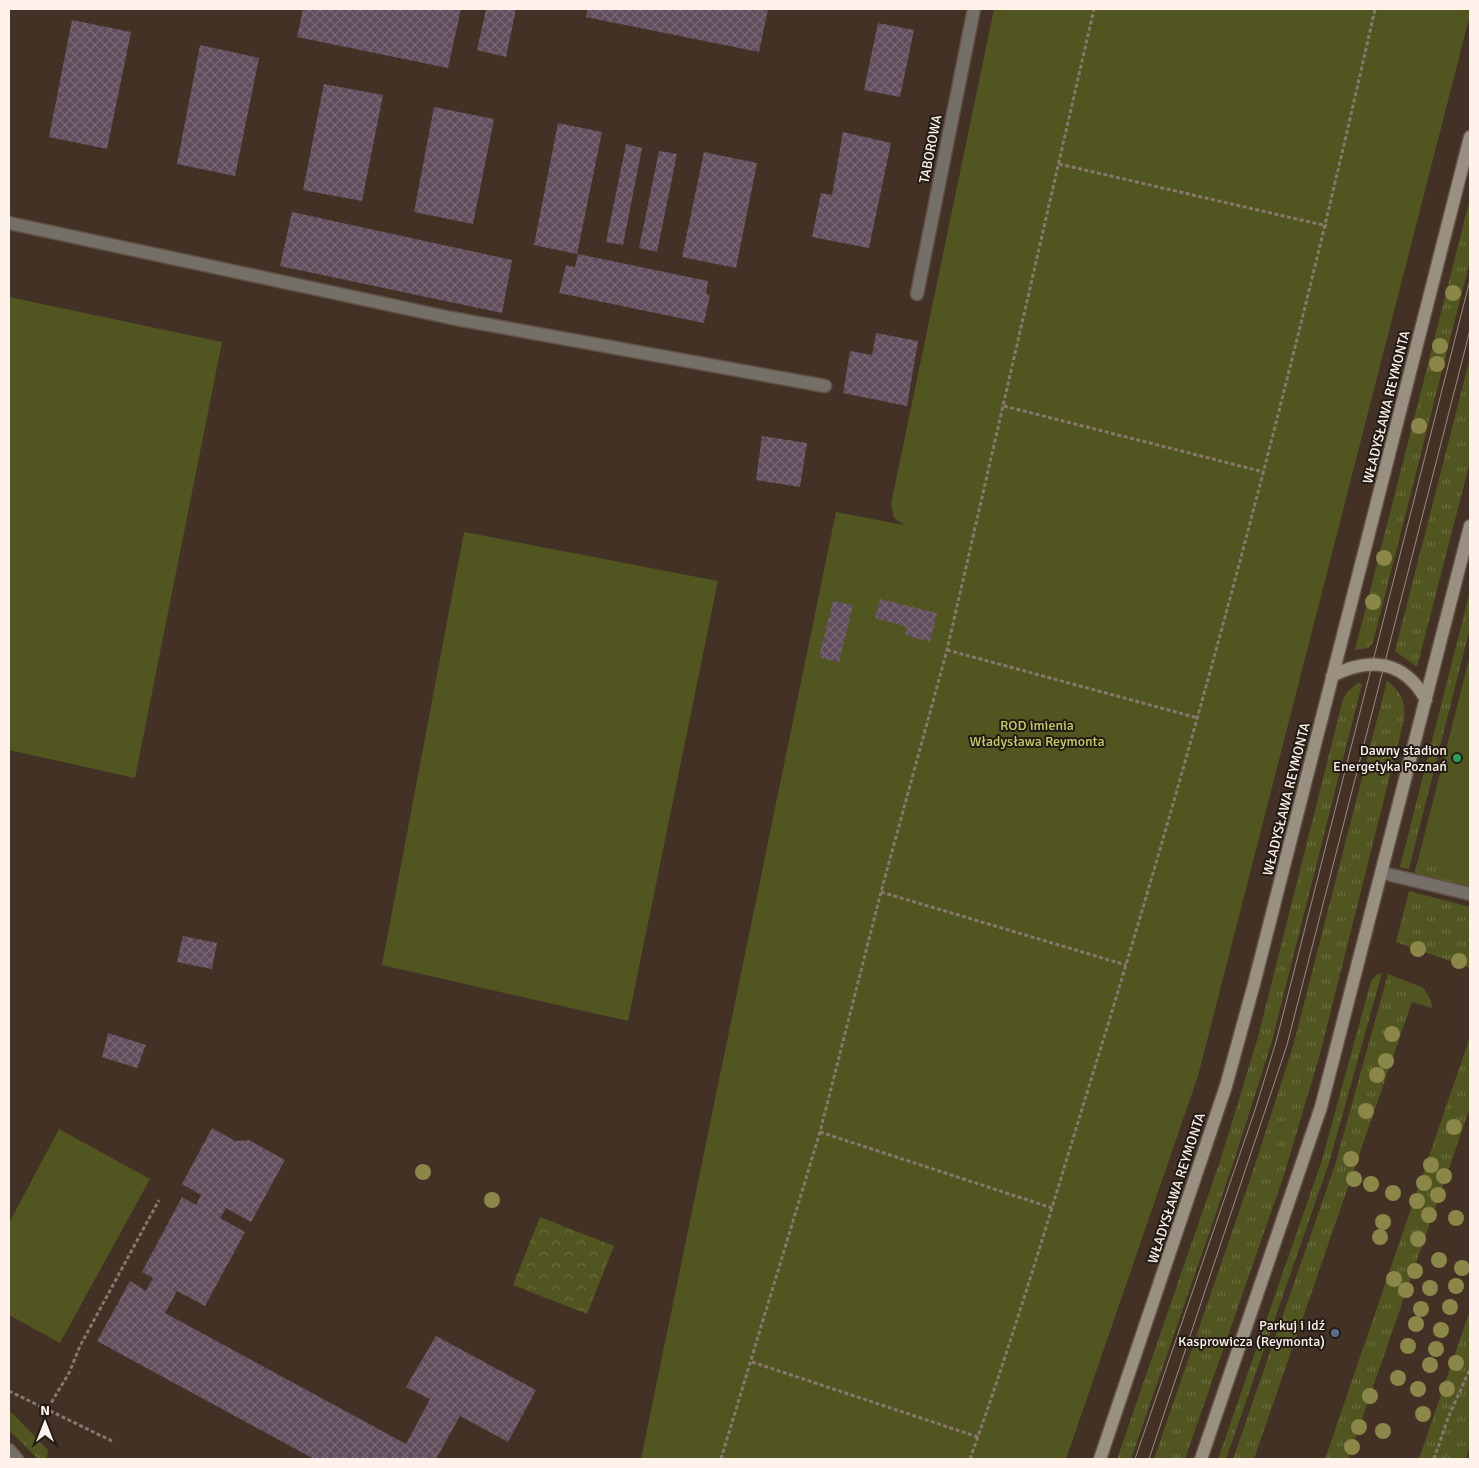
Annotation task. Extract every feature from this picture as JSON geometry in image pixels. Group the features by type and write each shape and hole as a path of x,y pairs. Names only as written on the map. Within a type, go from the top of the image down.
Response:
{"main road":[{"name":"WŁADYSŁAWA REYMONTA","path":"1100,1459 1226,1086 1254,984 1470,137"},
{"path":"1201,1459 1322,1107 1470,526"},
{"path":"1332,676 1359,665 1385,665 1410,678 1426,700"}],"street":[{"name":"TABOROWA","path":"917,294 974,9"},
{"path":"9,223 451,318 825,386"},
{"path":"1382,873 1470,894"},
{"path":"9,1450 17,1459"}],"path":[{"path":"721,1459 752,1362 820,1132 881,892 947,650 1094,9"},
{"path":"970,1459 1052,1208 1126,965 1198,718 1327,226 1376,9"},
{"path":"1059,164 1327,226"},
{"path":"1004,406 1264,472"},
{"path":"947,650 1198,718"},
{"path":"881,892 1126,965"},
{"path":"820,1132 1052,1208"},
{"path":"48,1408 69,1373 80,1346 159,1200"},
{"path":"752,1362 978,1437"},
{"path":"1434,1459 1448,1418 1470,1369"},
{"path":"9,1391 48,1408 112,1441"}],"green space":[{"name":"ROD imienia Władysława Reymonta","path":"994,9 1470,9 1470,15 1198,1076 1066,1459 641,1459 836,512 904,525 894,518 891,504"},
{"path":"1470,199 1470,261 1373,642 1369,648 1355,650"},
{"path":"9,297 222,342 135,778 9,750"},
{"path":"1470,358 1470,462 1417,667 1395,651"},
{"path":"464,532 718,581 628,1021 382,965"},
{"path":"1470,591 1470,628 1409,869 1400,867"},
{"name":"Dawny stadion Energetyka Poznań","path":"1470,655 1470,874 1418,860"},
{"path":"1387,681 1402,698 1404,720 1320,1054 1284,1175 1185,1459 1154,1459 1255,1165 1293,1046"},
{"path":"1358,683 1362,684 1272,1041 1234,1161 1131,1459 1117,1459 1221,1158 1258,1037 1343,699 1347,692"},
{"path":"1418,860 1470,874 1470,888 1414,874"},
{"path":"1409,891 1470,907 1470,968 1396,942"},
{"path":"1382,973 1329,1163 1226,1459 1218,1459 1322,1160 1371,981 1377,974"},
{"path":"1388,974 1424,988 1431,1001 1432,1008 1412,1002 1254,1459 1233,1459 1335,1165"},
{"path":"1470,1037 1470,1108 1348,1459 1325,1459"},
{"path":"59,1129 150,1179 60,1343 9,1315 9,1223"},
{"path":"540,1217 614,1246 587,1314 513,1285"},
{"path":"1470,1310 1470,1446 1466,1459 1419,1459"},
{"path":"9,1410 48,1450 47,1459 38,1459 9,1430"}],"building":[{"path":"303,9 461,9 448,68 297,37"},
{"path":"486,9 516,9 506,57 477,50"},
{"path":"588,9 768,9 759,52 586,17"},
{"path":"72,20 131,32 107,149 49,137"},
{"path":"878,23 914,30 900,97 864,90"},
{"path":"200,45 259,58 235,176 177,164"},
{"path":"324,84 383,95 362,201 303,190"},
{"path":"434,107 494,119 473,224 414,212"},
{"path":"558,123 602,132 577,254 534,245"},
{"path":"843,132 891,143 869,248 812,237 821,193 832,195"},
{"path":"626,144 642,148 623,245 606,242"},
{"path":"659,151 677,154 657,252 639,248"},
{"path":"704,152 757,163 736,268 682,257"},
{"path":"292,212 512,260 502,313 280,266"},
{"path":"578,254 708,281 706,294 710,295 704,323 559,293 566,265 575,267"},
{"path":"876,333 918,341 907,406 843,393 850,351 872,355"},
{"path":"762,436 807,443 800,487 756,480"},
{"path":"880,599 937,613 930,642 905,635 907,627 875,618"},
{"path":"833,601 853,605 839,662 819,657"},
{"path":"183,936 217,943 212,969 177,962"},
{"path":"108,1033 146,1045 137,1068 102,1057"},
{"path":"212,1128 235,1141 249,1140 285,1160 251,1222 226,1208 220,1218 245,1232 205,1306 177,1291 165,1313 406,1444 430,1399 406,1387 436,1336 536,1390 508,1442 460,1416 436,1459 314,1459 97,1341 130,1281 146,1291 153,1278 142,1272 182,1197 196,1205 201,1195 182,1184"}],"tram line":[{"path":"1135,1459 1255,1110 1276,1042 1470,280"},
{"path":"1149,1459 1287,1045 1470,330"}],"place":[{"name":"Dawny stadion Energetyka Poznań","path":"1457,758"},
{"name":"Parkuj i Idź Kasprowicza (Reymonta)","path":"1335,1333"}]}
